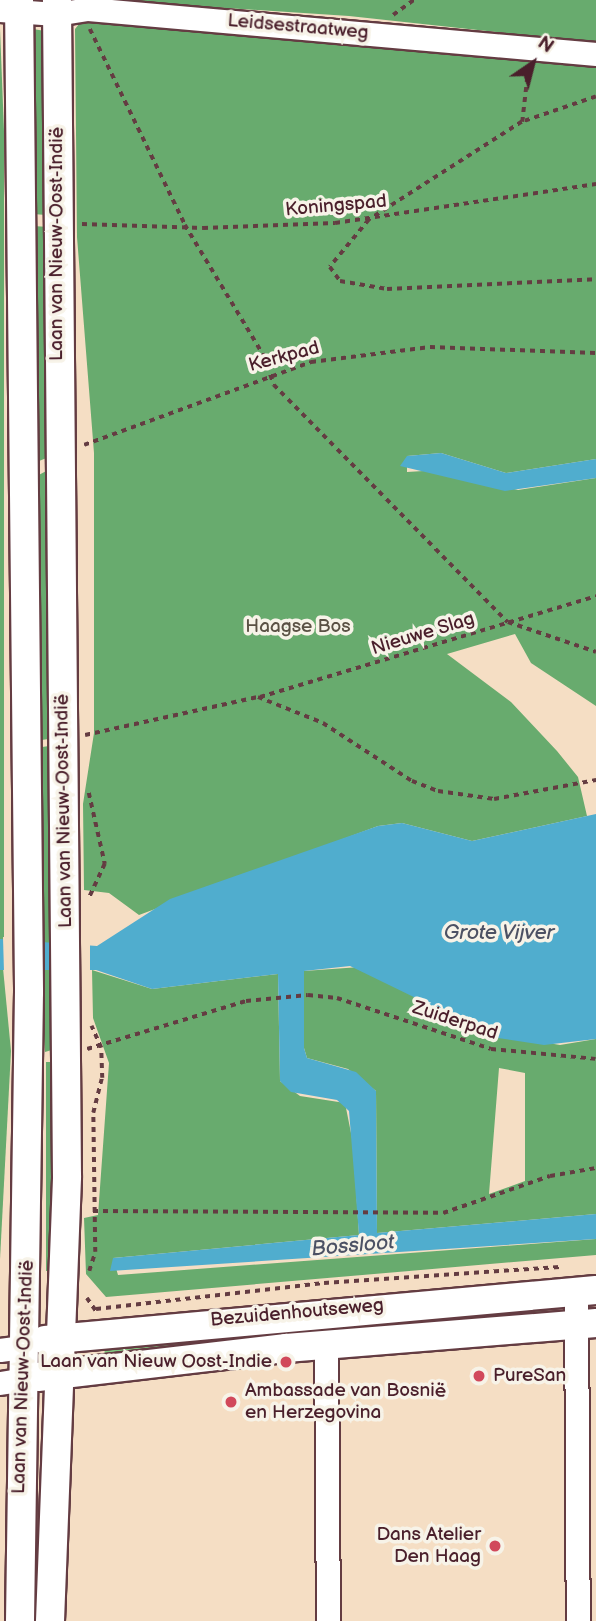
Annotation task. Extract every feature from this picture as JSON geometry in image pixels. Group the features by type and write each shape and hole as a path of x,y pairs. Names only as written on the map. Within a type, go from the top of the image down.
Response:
{"main road":[{"name":"Laan van Nieuw-Oost-Indië","path":"50,1621 60,1335 65,992 75,912 63,740 58,458 56,7"},
{"name":"Laan van Nieuw-Oost-Indië","path":"12,8 29,992 10,1381 20,1621"},
{"name":"Bezuidenhoutseweg","path":"11,1348 60,1335 579,1283"},
{"name":"Bezuidenhoutseweg","path":"10,1381 326,1344 586,1324"}],"street":[{"name":"Leidsestraatweg","path":"12,8 88,9 531,46 596,54"},
{"path":"578,1621 586,1324 579,1283"},
{"path":"326,1344 328,1621"}],"path":[{"path":"87,22 185,225 268,373 508,622 596,652"},
{"path":"522,122 531,46"},
{"path":"596,97 522,122 369,220 331,262 340,281 387,289 596,279"},
{"name":"Koningspad","path":"76,223 185,225 369,220 596,184"},
{"name":"Kerkpad","path":"58,458 268,373 369,351 430,347 596,354"},
{"name":"Nieuwe Slag","path":"63,740 258,697 596,596"},
{"path":"258,697 323,723 412,781 438,791 494,799 596,780"},
{"path":"75,912 105,863 85,784"},
{"name":"Zuiderpad","path":"93,1212 93,1113 102,1086 101,1048 277,995 308,995 376,1010 491,1049 596,1059"},
{"path":"83,1295 95,1252 93,1212 443,1213 550,1176 596,1168"},
{"name":"Bezuidenhoutseweg","path":"96,1309 324,1283 579,1283"}],"green space":[{"path":"106,0 596,0 596,43 349,16"},
{"name":"Haagse Bos","path":"83,19 596,67 596,459 506,473 441,453 407,456 407,472 440,470 518,490 596,478 596,706 531,663 515,634 447,654 511,702 557,751 578,777 587,816 472,841 402,823 378,826 139,915 109,893 84,890 83,804 94,733 94,453 77,237 75,29"},
{"path":"27,28 45,31 47,215 32,214"},
{"path":"0,29 4,131 4,943 0,939"},
{"path":"33,226 49,227 49,457 34,463"},
{"path":"50,469 55,738 35,741 35,477"},
{"path":"55,745 53,945 41,945 36,748"},
{"path":"360,967 480,1031 560,1045 596,1039 596,1214 377,1233 376,1091 348,1069 307,1058 304,1048 304,971","holes":["499,1068 525,1073 525,1181 489,1194"]},
{"path":"3,968 11,1051 0,1259 0,970"},
{"path":"40,969 52,969 55,1049 45,1052"},
{"path":"92,970 152,989 278,974 280,1081 300,1096 345,1103 353,1143 359,1235 113,1258 118,1275 596,1239 596,1255 106,1297 86,1274 84,1218 98,1215 109,1063 93,1018"},
{"path":"46,1062 54,1062 56,1271 46,1271"},
{"path":"547,1304 548,1316 104,1356 106,1342"}],"water":[{"path":"441,453 506,473 596,459 596,478 505,491 400,466 407,456"},
{"name":"Grote Vijver","path":"596,814 596,1039 544,1045 498,1038 350,966 304,971 304,1048 307,1058 356,1072 376,1091 377,1233 596,1214 596,1239 110,1271 113,1258 359,1235 349,1111 337,1100 291,1092 280,1081 278,974 152,989 96,970 0,970 0,939 97,946 170,899 378,826 402,823 472,841"}],"pier":[{"path":"3,937 40,941 26,972 4,972"},
{"path":"53,942 90,942 90,973 53,972"}],"place":[{"name":"Laan van Nieuw Oost-Indie","path":"286,1362"},
{"name":"PureSan","path":"479,1376"},
{"name":"Ambassade van Bosnië en Herzegovina","path":"231,1402"},
{"name":"Dans Atelier Den Haag","path":"495,1546"}],"water label":[{"name":"Bossloot","path":"353,1246"}]}
